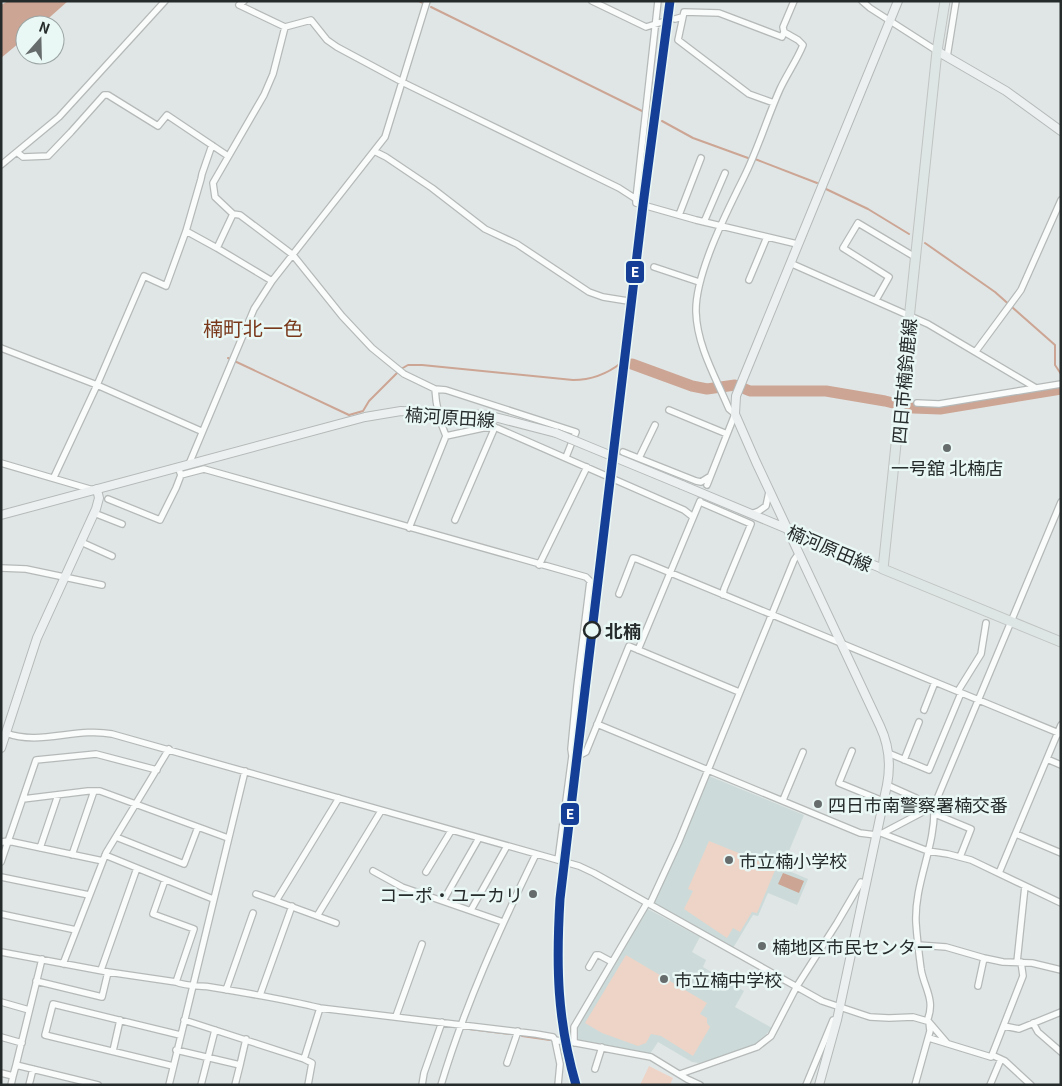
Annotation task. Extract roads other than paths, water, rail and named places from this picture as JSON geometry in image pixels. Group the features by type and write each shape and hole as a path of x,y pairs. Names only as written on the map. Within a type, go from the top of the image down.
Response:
{"main road":[{"name":"四日市楠鈴鹿線","path":"883,569 937,51 945,1"},
{"path":"883,569 1061,642"}],"street":[{"path":"1,165 59,117 165,1"},
{"path":"244,1 240,5 285,27 311,20 327,40 337,47 555,155 636,199"},
{"path":"189,464 201,431 254,309 272,281 385,137 427,1"},
{"path":"592,1 646,27 659,23"},
{"path":"658,1 659,23 636,203 704,222 797,244"},
{"path":"774,104 749,94 678,40 682,17 684,12 719,13 782,37 783,27 794,1"},
{"path":"862,1 946,57 1006,91 1061,131"},
{"path":"707,486 736,414 739,387 898,1"},
{"path":"946,57 956,1"},
{"path":"675,19 682,17"},
{"path":"285,27 273,74 264,96 213,183 215,196 233,214 240,215 293,255 350,325 372,348 399,370 435,389 446,390 576,432 566,457"},
{"path":"784,32 803,45 782,84 752,158 721,226 699,282 696,305 697,324 707,358 718,384 729,408 736,414 770,492 885,736 888,753 889,774 879,833 866,884 837,1020 819,1085"},
{"path":"18,152 23,157 48,156 104,95 108,94 158,126 167,116 228,156"},
{"path":"54,477 97,385 144,276 166,286 186,231 212,145"},
{"path":"374,152 398,165 485,229 517,244 589,292 603,297 628,301"},
{"path":"679,215 702,158"},
{"path":"704,222 726,173"},
{"path":"202,180 213,183"},
{"path":"976,351 1021,290 1061,200"},
{"path":"217,248 233,214"},
{"path":"876,300 889,277 843,248 858,223 915,257"},
{"path":"186,231 272,281"},
{"path":"749,280 767,237"},
{"path":"790,263 928,324 1036,388"},
{"path":"654,267 699,282"},
{"path":"1,348 97,385 201,431"},
{"path":"917,403 939,404 1061,384"},
{"path":"409,528 446,436 438,412 435,389"},
{"path":"669,410 727,434"},
{"name":"楠河原田線","path":"1,515 95,489 179,471 189,464 365,417 401,411 487,414 556,433 883,569"},
{"path":"638,458 655,425"},
{"path":"446,436 495,427 684,510 693,517"},
{"path":"455,520 495,427"},
{"path":"623,452 696,481 701,482 710,477"},
{"path":"1,463 95,489 99,498 94,513 37,638 4,732 2,745"},
{"path":"539,564 587,467"},
{"path":"108,498 160,520 176,488 179,471 204,469 539,564 586,578 590,581 577,686 572,756 558,860"},
{"path":"750,514 766,506 770,492"},
{"path":"638,650 700,501 751,524 723,595"},
{"path":"916,1085 929,1038 930,995 923,977 918,945 916,906 928,851 934,806 1061,502"},
{"path":"94,513 122,524"},
{"path":"81,542 112,556"},
{"path":"700,1085 651,1057 572,1042 574,1027 648,903 678,841 771,614 794,560 799,553"},
{"path":"619,594 633,558 671,572 1059,734"},
{"path":"1,568 26,569 102,585"},
{"path":"888,753 929,770 959,692 981,654 986,623"},
{"path":"572,756 578,756 586,752 629,646 739,692"},
{"path":"924,710 936,682"},
{"path":"904,760 919,722"},
{"path":"597,724 860,832 879,833 928,851 960,857 999,873 1061,903"},
{"path":"999,873 1059,734 1061,725"},
{"path":"4,732 17,737 105,732 558,860 588,870 797,986 822,1002 870,1017 913,1017 928,1021 948,1045"},
{"path":"63,964 104,858 170,749"},
{"path":"852,751 839,783 883,801"},
{"path":"783,800 803,752"},
{"path":"1,862 5,842 36,760 96,754 157,770"},
{"path":"1047,759 1061,765"},
{"path":"169,1085 244,771"},
{"path":"887,785 916,798"},
{"path":"72,854 94,791"},
{"path":"22,799 100,791 228,838"},
{"path":"40,848 58,795"},
{"path":"276,901 339,798"},
{"path":"879,833 934,806"},
{"path":"317,916 381,811"},
{"path":"934,814 971,830 960,857"},
{"path":"116,837 184,864 198,827"},
{"path":"426,872 451,830"},
{"path":"1016,834 1061,853"},
{"path":"443,901 479,838"},
{"path":"5,842 104,858 137,868 213,899"},
{"path":"471,910 507,846"},
{"path":"441,1085 460,1028 503,922 536,854"},
{"path":"101,970 137,868"},
{"path":"373,871 402,887 503,922"},
{"path":"1,877 90,895"},
{"path":"166,880 153,914 194,929 176,982"},
{"path":"680,1074 757,1047 771,1036 797,986 837,924 860,882 866,884"},
{"path":"992,1055 1023,976 1019,962 1025,886"},
{"path":"256,894 336,923"},
{"path":"260,995 292,906"},
{"path":"226,990 253,913"},
{"path":"1,914 76,930"},
{"path":"396,1016 422,944"},
{"path":"918,945 946,946 1003,962 1019,962 1061,970"},
{"path":"1,952 108,972 301,1002 320,1008 396,1016 460,1028 518,1032 553,1037 558,1040 560,1064 558,1085"},
{"path":"589,966 596,955 612,962"},
{"path":"978,986 984,958"},
{"path":"11,1085 42,960"},
{"path":"36,981 102,997 108,972"},
{"path":"1,1002 29,1010"},
{"path":"173,1066 45,1035 53,1004 180,1035"},
{"path":"304,1059 320,1008"},
{"path":"1004,1026 1017,1029 1061,1012"},
{"path":"113,1051 120,1020"},
{"path":"184,1020 246,1039 312,1063 308,1085"},
{"path":"806,1085 833,1020 837,1020"},
{"path":"1033,1023 1038,1032 1061,1052"},
{"path":"422,1085 441,1025"},
{"path":"202,1085 215,1030"},
{"path":"507,1063 518,1032"},
{"path":"1,1037 22,1043"},
{"path":"929,1038 1001,1059 1031,1085"},
{"path":"235,1085 246,1039"},
{"path":"595,1068 602,1048"},
{"path":"176,1050 240,1065"},
{"path":"990,1085 1001,1059"},
{"path":"16,1065 98,1085"},
{"path":"29,1085 33,1069"},
{"path":"1,1073 13,1076"}],"waterway":[{"path":"419,1 423,3"},
{"path":"431,7 644,112"},
{"path":"662,121 693,138 817,183"},
{"path":"826,189 868,209 909,234"},
{"path":"925,243 995,292 1055,345 1055,365 1061,374"},
{"path":"228,358 349,415 363,411 369,401 398,372"},
{"path":"401,369 408,365 422,365 573,380 599,376 621,363"},
{"path":"632,364 692,386 707,389 735,385 750,391 826,391 885,401 913,408 940,409 1061,389"},
{"path":"461,1028 510,1034"},
{"path":"522,1036 550,1040"}],"tunnel":[{"path":"662,22 675,19"}],"place":[{"name":"一号舘 北楠店","path":"947,448"},
{"name":"北楠","path":"592,630"},
{"name":"四日市南警察署楠交番","path":"818,804"},
{"name":"市立楠小学校","path":"729,860"},
{"name":"コーポ・ユーカリ","path":"533,894"},
{"name":"楠地区市民センター","path":"762,946"},
{"name":"市立楠中学校","path":"664,979"}],"district":[{"name":"楠町北一色","path":"253,327"}]}
